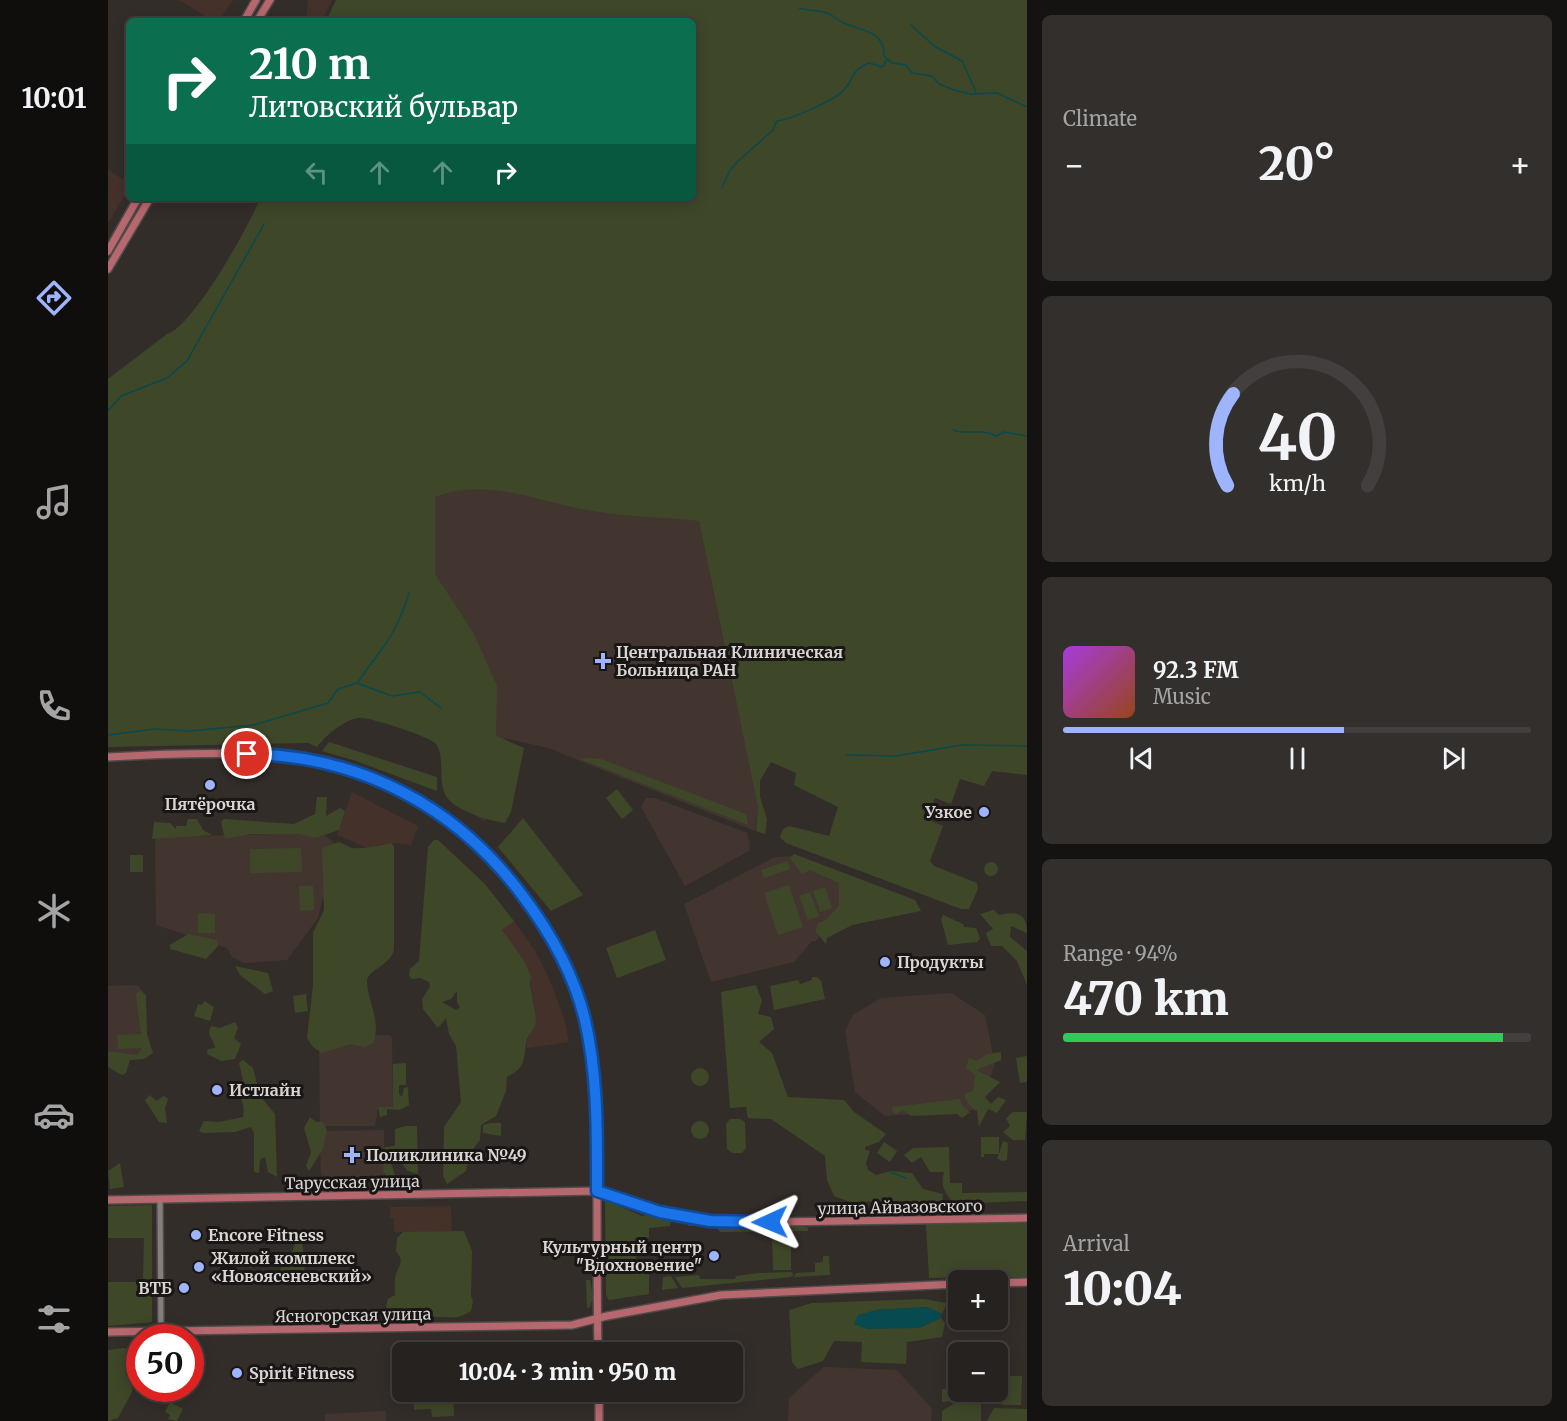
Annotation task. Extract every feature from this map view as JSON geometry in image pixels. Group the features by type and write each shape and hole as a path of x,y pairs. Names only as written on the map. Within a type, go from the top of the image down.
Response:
{"main road":[{"path":"246,18 256,0"},
{"path":"259,18 270,0"},
{"path":"108,250 136,201"},
{"path":"108,269 148,201"},
{"path":"108,757 274,754 313,760 367,775 393,786 436,810 467,834 513,882 542,920 570,978 585,1019 593,1060 598,1342"},
{"name":"Тарусская улица","path":"108,1200 597,1191"},
{"name":"улица Айвазовского","path":"597,1191 660,1212 723,1223 1027,1218"},
{"path":"1008,1283 1027,1282"},
{"path":"598,1319 686,1300 731,1294 948,1284"},
{"name":"Ясногорская улица","path":"204,1330 572,1325 598,1319"},
{"name":"Ясногорская улица","path":"108,1332 126,1332"},
{"path":"599,1402 599,1421"}],"street":[{"path":"160,1199 161,1324"}],"shaded area":[{"path":"179,0 233,0 221,18 208,18"},
{"path":"308,0 332,0 323,18 306,18"},
{"path":"108,170 126,181 126,193 108,223"},
{"name":"Центральная Клиническая Больница РАН","path":"470,484 699,521 758,808 755,831 548,748 505,738 485,821 469,812 431,576 433,489"},
{"path":"352,792 418,826 411,845 391,843 368,848 337,835"},
{"path":"646,798 655,798 747,833 749,851 685,886 641,807"},
{"path":"309,833 324,835 337,845 339,878 322,899 318,918 287,960 244,963 232,957 227,948 156,925 155,837"},
{"path":"794,856 847,881 849,895 816,941 812,941 794,962 711,982 684,904 775,857"},
{"path":"514,921 537,954 550,981 564,1018 569,1042 527,1048 526,1042 536,1022 530,979 502,930"},
{"path":"137,985 143,992 145,1046 142,1056 108,1051 108,986"},
{"path":"951,993 985,1015 995,1064 977,1110 885,1116 855,1092 845,1030 853,1015 881,998"},
{"path":"389,1035 392,1038 393,1107 378,1108 375,1126 320,1126 319,1037"},
{"name":"Поликлиника №49","path":"384,1130 384,1180 342,1181 321,1175 320,1135 325,1131"},
{"path":"451,1206 452,1232 394,1232 394,1218 390,1218 390,1207"},
{"path":"824,1367 897,1370 932,1409 931,1421 788,1421 789,1398"},
{"path":"386,1411 386,1421 325,1421 325,1414"}],"green space":[{"path":"336,0 1027,0 1027,775 992,771 984,786 960,779 951,804 935,798 927,819 943,826 930,861 934,866 977,883 978,889 969,909 961,909 786,843 780,837 783,829 789,826 829,836 838,807 794,785 796,773 771,762 760,781 760,797 767,819 765,834 756,831 758,808 699,521 606,513 494,490 455,491 435,497 435,574 474,634 497,686 496,736 524,748 511,812 505,823 472,814 449,800 443,788 439,749 432,741 364,718 353,719 341,725 317,747 308,743 108,747 108,379 178,328 191,314 233,251 259,201 696,201 696,18 327,18"},
{"path":"329,742 437,777 437,791 322,751"},
{"path":"580,759 601,759 746,814 748,825"},
{"path":"617,789 633,810 622,819 606,798"},
{"path":"317,797 327,797 326,816 340,808 345,811 339,830 315,838 299,834 251,834 225,839 221,822 224,819 294,824 315,814"},
{"path":"523,818 583,895 551,911 498,847"},
{"path":"188,819 197,819 203,830 212,835 152,839 154,822 170,823 176,829 176,826 186,826"},
{"path":"434,840 438,840 484,883 514,921 502,930 523,959 532,978 530,984 536,1021 527,1040 523,1063 507,1077 506,1091 496,1116 481,1125 480,1140 470,1153 466,1171 447,1184 443,1176 444,1127 461,1102 456,1046 449,1034 446,1018 438,1028 423,1009 422,999 430,987 429,982 420,978 411,979 409,975 410,969 419,961 428,847","holes":["457,991 457,1002 460,1007 456,1010 442,1002 451,999"]},
{"path":"339,842 352,848 367,848 391,843 394,846 394,950 388,960 371,973 367,981 376,1027 373,1043 364,1047 351,1044 322,1053 313,1047 307,1038 313,985 313,933 324,910 322,848"},
{"path":"301,848 302,872 250,873 250,849"},
{"path":"794,854 915,900 921,911 852,925 827,938 826,944 815,931 818,923 826,920 839,906 839,883 810,870 802,874 790,858"},
{"path":"130,855 143,855 143,872 130,872"},
{"path":"787,861 790,869 764,878 761,870"},
{"path":"991,862 996,864 998,869 996,874 991,876 986,874 984,869 986,864"},
{"path":"789,885 803,927 778,935 764,893"},
{"path":"299,886 313,886 314,910 300,911"},
{"path":"825,887 832,908 820,912 813,891"},
{"path":"810,892 819,916 808,920 799,896"},
{"path":"994,910 999,915 1011,913 1020,915 1025,921 1027,933 1011,926 1010,937 1027,951 1027,985 1017,961 1002,946 991,946 986,933 993,929 980,914"},
{"path":"198,913 215,914 215,933 198,933"},
{"path":"943,915 963,924 964,927 976,928 980,938 977,942 948,945 941,919"},
{"path":"655,930 666,960 617,978 606,948"},
{"path":"188,934 217,940 218,946 206,959 170,949 170,945"},
{"path":"235,966 268,973 273,991 265,994 240,975"},
{"path":"812,977 817,977 821,981 825,999 774,1010 770,986 798,980 800,984 812,980"},
{"path":"756,985 762,1001 758,1014 771,1017 774,1029 759,1042 772,1053 788,1097 844,1100 854,1112 886,1134 879,1142 865,1147 865,1150 870,1151 866,1163 868,1170 876,1175 891,1171 912,1173 923,1189 943,1194 942,1205 918,1205 911,1201 850,1202 834,1196 827,1180 825,1156 771,1119 748,1118 746,1107 730,1108 721,992"},
{"path":"141,991 146,995 147,1034 153,1053 144,1059 130,1060 126,1073 122,1075 108,1067 108,1051 138,1055 142,1048 118,1049 117,1035 141,1034 136,996 137,992"},
{"path":"306,994 308,1011 295,1013 293,996"},
{"path":"204,1001 214,1007 210,1021 194,1016 198,1004 202,1005"},
{"path":"235,1022 238,1028 234,1038 241,1044 235,1059 221,1061 207,1054 208,1049 215,1048 209,1034 212,1026 220,1028"},
{"path":"1001,1052 1001,1060 976,1070 1000,1082 985,1097 991,1104 998,1097 1006,1100 997,1113 988,1109 979,1127 977,1111 968,1104 964,1094 973,1091 975,1075 966,1068 969,1058 977,1061 987,1054"},
{"path":"1027,1056 1027,1082 1020,1083 1016,1058"},
{"path":"243,1060 253,1068 260,1096 275,1114 277,1177 268,1172 265,1157 260,1160 259,1173 254,1172 254,1133 251,1127 235,1132 203,1133 199,1131 204,1121 219,1122 243,1117 237,1082 243,1080 239,1063"},
{"path":"406,1063 406,1085 399,1085 399,1094 402,1097 404,1088 408,1087 409,1105 400,1110 387,1109 387,1115 380,1117 378,1107 393,1107 393,1064"},
{"path":"700,1068 706,1071 709,1077 706,1083 700,1086 694,1083 691,1077 694,1071"},
{"path":"150,1095 156,1101 164,1096 168,1099 165,1108 167,1123 159,1122 145,1100"},
{"path":"960,1099 963,1107 970,1112 962,1118 957,1114 911,1116 903,1110 896,1114 892,1111 893,1107"},
{"path":"1013,1112 1027,1112 1025,1140 1013,1140 1003,1132 1010,1126 1006,1118"},
{"path":"310,1117 316,1122 323,1122 327,1130 323,1149 309,1171 306,1166 311,1152 304,1128"},
{"path":"730,1119 740,1119 745,1122 746,1148 742,1153 732,1153 727,1149 726,1124"},
{"path":"700,1121 707,1123 709,1130 707,1137 700,1139 693,1137 691,1130 693,1123"},
{"path":"501,1123 501,1136 483,1133 483,1125"},
{"path":"417,1126 418,1174 408,1171 395,1156 390,1160 395,1176 389,1179 383,1172 384,1149 395,1146 395,1129"},
{"path":"981,1137 999,1137 999,1154 984,1154 984,1157 981,1157"},
{"path":"1003,1141 1008,1143 1007,1160 1002,1161 997,1158"},
{"path":"884,1142 897,1151 890,1162 877,1153"},
{"path":"949,1147 950,1183 962,1183 962,1193 1027,1192 1027,1201 954,1204 944,1189 944,1172 930,1172 921,1157 912,1163 904,1155 913,1148"},
{"path":"120,1163 124,1187 110,1189 108,1171"},
{"path":"605,1200 642,1216 664,1214 702,1222 697,1226 688,1226 688,1222 671,1222 670,1226 649,1228 649,1238 635,1238 637,1266 649,1266 649,1294 609,1300 606,1295"},
{"path":"152,1205 152,1322 108,1326 108,1282 143,1282 144,1238 108,1238 108,1206"},
{"path":"1027,1221 1027,1277 1008,1277 1008,1270 948,1270 948,1278 929,1278 926,1224"},
{"path":"717,1227 806,1227 808,1231 720,1232"},
{"path":"464,1231 472,1251 471,1296 473,1301 471,1311 458,1317 443,1317 409,1313 386,1307 388,1299 395,1295 395,1276 400,1262 396,1251 397,1238 403,1232"},
{"path":"772,1235 791,1235 791,1270 773,1270"},
{"path":"297,1238 302,1238 305,1275 295,1280 284,1277 280,1269 293,1250"},
{"path":"264,1250 268,1261 250,1268 246,1257"},
{"path":"823,1256 829,1256 830,1275 794,1277 796,1273 815,1272 815,1263 823,1262"},
{"path":"791,1272 794,1275 791,1277 682,1288 675,1277 699,1275 700,1279 735,1279 736,1276 759,1273"},
{"path":"671,1276 678,1288 662,1290 663,1277"},
{"path":"586,1280 590,1280 593,1296 590,1307 587,1308"},
{"path":"924,1299 947,1303 942,1314 927,1307 876,1310 919,1328 941,1318 945,1323 942,1337 907,1342 906,1364 861,1362 862,1342 834,1341 823,1361 798,1369 792,1362 789,1310 812,1303"},
{"path":"126,1349 127,1402 118,1418 108,1421 108,1350"},
{"path":"1008,1376 1022,1376 1021,1405 1002,1405 1002,1402 1008,1402"},
{"path":"942,1389 948,1389 948,1402 942,1402"},
{"path":"170,1402 183,1409 177,1421 168,1419 170,1415 165,1412"},
{"path":"414,1402 453,1402 454,1416 432,1417 431,1409 414,1410"},
{"path":"976,1402 981,1405 981,1421 942,1421 942,1411 953,1404"},
{"path":"994,1408 1027,1409 1027,1421 987,1421"}],"water":[{"path":"927,1307 942,1314 941,1318 919,1328 867,1329 854,1324 858,1315 876,1310"}],"waterway":[{"path":"799,8 825,12 842,22 871,33 881,41 884,56 892,63 906,65 912,73 932,76 939,84 954,90 971,94 997,93 1027,107"},
{"path":"911,25 934,46 962,61 976,92"},
{"path":"722,188 730,170 773,130 777,121 802,113 832,99 844,90 858,69 869,63 883,67 887,59"},
{"path":"108,411 121,396 167,378 187,361 264,224"},
{"path":"953,430 986,432 996,436 1004,432 1027,436"},
{"path":"358,682 393,631 409,593"},
{"path":"108,735 154,729 189,731 254,725 328,703 338,689 357,683 392,696 420,692 441,708"},
{"path":"846,755 896,756 962,745 1027,746"},
{"path":"890,1172 906,1178"}],"place":[{"name":"Центральная Клиническая Больница РАН","path":"603,661"},
{"name":"Пятёрочка","path":"210,785"},
{"name":"Узкое","path":"984,812"},
{"name":"Продукты","path":"885,962"},
{"name":"Истлайн","path":"217,1090"},
{"name":"Поликлиника №49","path":"352,1155"},
{"name":"Encore Fitness","path":"196,1235"},
{"name":"Культурный центр \"Вдохновение\"","path":"714,1256"},
{"name":"Жилой комплекс «Новоясеневский»","path":"199,1267"},
{"name":"ВТБ","path":"184,1288"},
{"name":"Spirit Fitness","path":"237,1373"}],"route":[{"path":"247,754 274,754 313,760 367,775 393,786 436,810 467,834 487,852 513,882 542,920 558,950 585,1019 593,1060 597,1104 597,1191 660,1212 710,1221 770,1222"}]}
